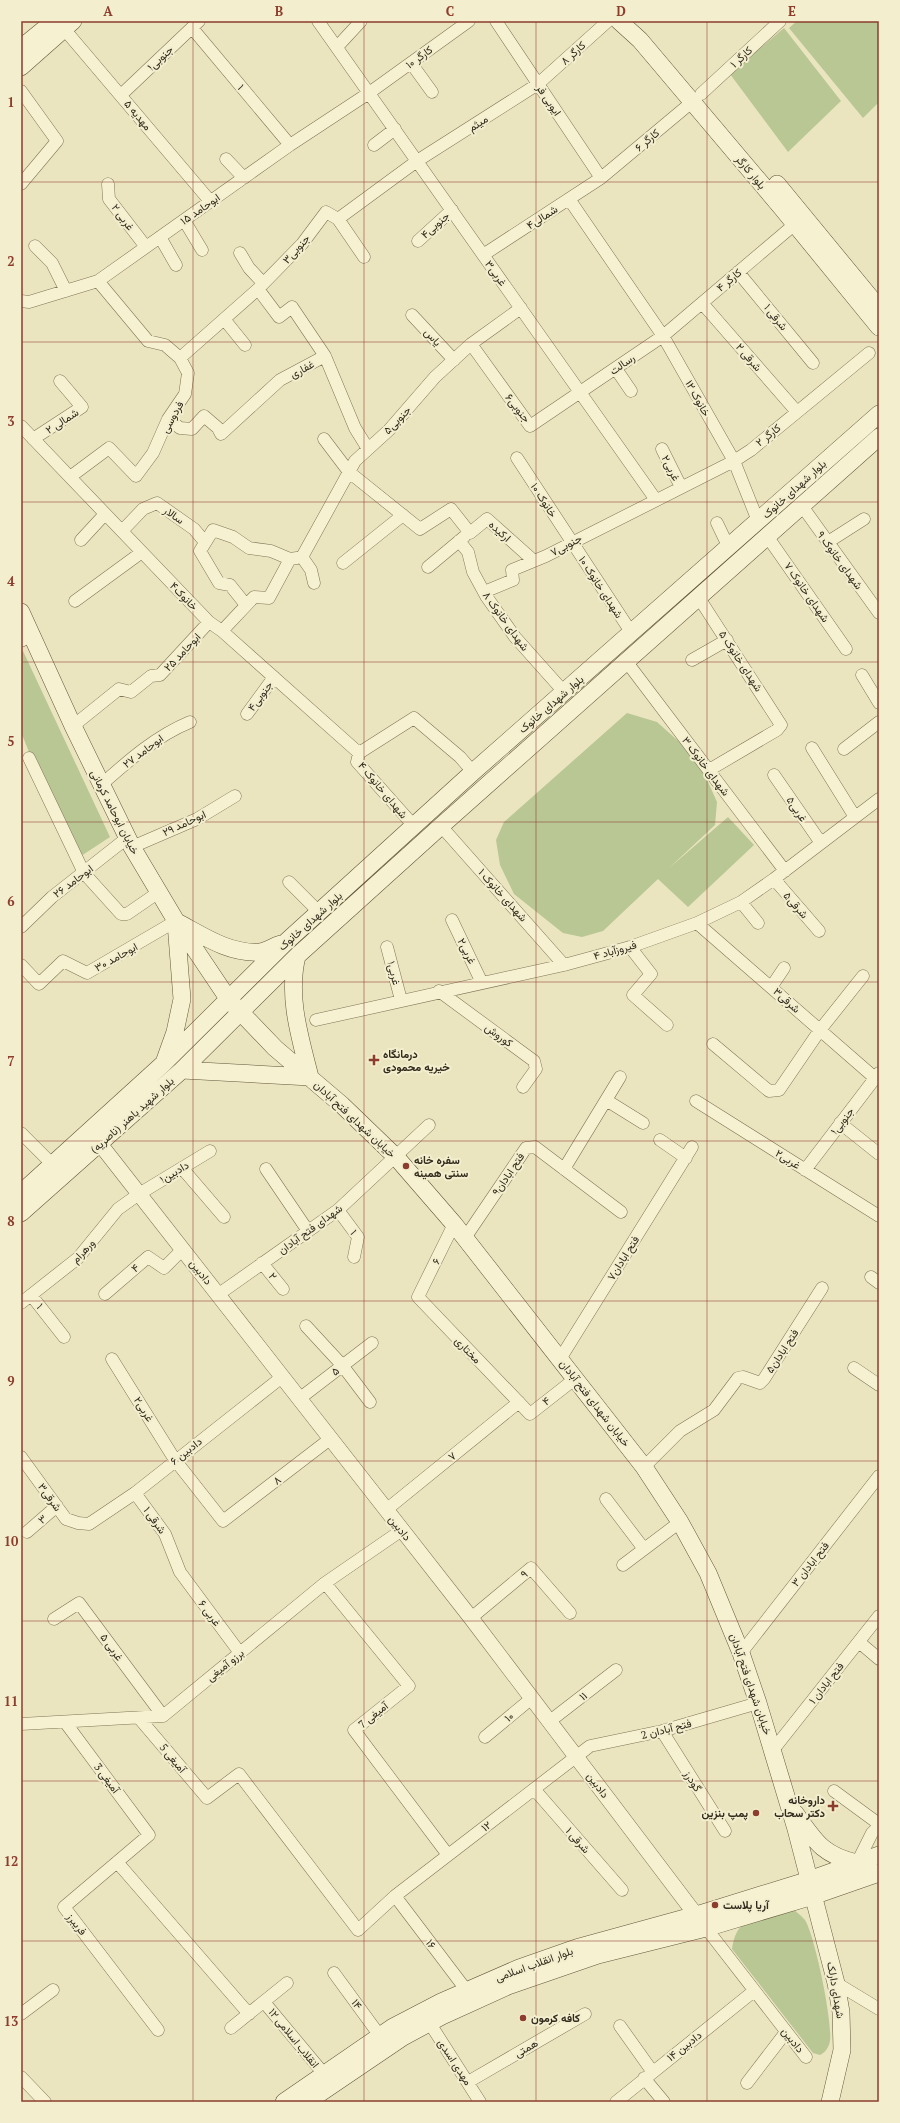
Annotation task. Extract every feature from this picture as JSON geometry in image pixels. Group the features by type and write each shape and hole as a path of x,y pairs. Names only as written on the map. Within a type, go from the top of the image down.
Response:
{"main road":[{"name":"بلوار کارگر","path":"619,21 640,40 697,98 879,308"},
{"name":"بلوار کارگر","path":"637,21 648,32 697,98 795,224 879,327"},
{"path":"21,48 64,24"},
{"path":"21,67 64,24"},
{"name":"بلوار شهدای خانوک","path":"229,1000 318,912 473,772 565,693 631,632 729,548 879,414"},
{"name":"بلوار شهدای خانوک","path":"241,1014 297,956 626,661 699,598 879,437"},
{"name":"خیابان ابوحامد کرمانی","path":"21,612 26,638 72,726 129,843 176,921 229,1000"},
{"path":"176,921 220,946 241,951 262,952 287,941"},
{"path":"163,1064 175,1032 182,999 176,921"},
{"path":"182,1070 310,1077 294,1001 293,972 297,956"},
{"name":"خیابان شهدای فتح آبادان","path":"229,1000 275,1048 342,1105 396,1157 454,1224 576,1378 644,1467 680,1522 708,1573 741,1653 773,1750 811,1888"},
{"name":"بلوار شهید باهنر (ناصریه)","path":"21,1193 163,1064 229,1000"},
{"name":"بلوار شهید باهنر (ناصریه)","path":"21,1213 182,1070 241,1014"},
{"path":"788,1802 816,1841 824,1849 860,1871 879,1873"},
{"path":"860,1871 879,1855"},
{"name":"بلوار انقلاب اسلامی","path":"284,2102 380,2036 416,2015 467,1991 543,1966 621,1949 860,1871"},
{"name":"شهدای دارلک","path":"811,1888 836,1983 841,2012 842,2050 835,2098"},
{"name":"بلوار انقلاب اسلامی","path":"307,2102 386,2048 429,2022 494,1992 543,1966"}],"street":[{"name":"غربی۳","path":"318,21 656,500"},
{"path":"336,47 361,21"},
{"name":"کارگر ۱۰","path":"369,93 469,21"},
{"name":"ایوبی فر","path":"496,21 602,178"},
{"name":"کارگر ۸","path":"538,84 608,21"},
{"name":"کارگر ۱","path":"697,98 780,21"},
{"name":"مهدیه ۵","path":"64,24 121,95 210,201"},
{"name":"جنوبی۱","path":"121,95 195,24"},
{"name":"۱","path":"195,24 290,146"},
{"path":"411,63 432,92"},
{"name":"میثم","path":"417,161 538,84"},
{"path":"21,91 57,141 21,184"},
{"name":"ابوحامد ۱۵","path":"21,301 29,302 98,282 210,201 369,93"},
{"name":"کارگر ۶","path":"602,178 697,98"},
{"path":"374,145 395,129"},
{"path":"226,159 244,178"},
{"path":"364,257 338,219 417,161"},
{"name":"شمالی۴","path":"483,255 602,178"},
{"name":"۲ غربی","path":"108,184 109,199 146,247"},
{"name":"خانوک ۱۲","path":"570,199 663,336 734,461 758,521"},
{"name":"جنوبی۴","path":"418,241 452,210"},
{"name":"جنوبی۳","path":"180,358 261,286 302,244 326,212 338,219"},
{"path":"184,220 202,250"},
{"name":"کارگر ۴","path":"663,336 795,224"},
{"path":"160,237 176,265"},
{"path":"35,246 52,263 66,291"},
{"path":"240,253 279,317 292,307 325,356"},
{"name":"شرقی ۱","path":"738,272 813,363"},
{"name":"فردوسی","path":"70,477 109,448 136,476 153,453 168,419 185,394 188,373 180,358 165,345 148,341 98,282"},
{"name":"شرقی ۲","path":"702,303 797,412"},
{"name":"جنوبی۵","path":"222,631 254,597 269,598 296,558 355,461 389,430 435,377 471,344 521,308"},
{"name":"یاس","path":"412,314 454,360"},
{"path":"224,319 245,345"},
{"name":"رسالت","path":"580,393 663,336"},
{"name":"جنوبی۶","path":"471,344 530,426 580,393"},
{"name":"کارگر ۲","path":"656,500 734,461 869,353"},
{"name":"غفاری","path":"168,419 180,428 192,429 204,416 218,428 220,434 280,380 325,356 355,428 368,448"},
{"path":"616,369 631,391"},
{"name":"۲ شمالی","path":"33,439 82,408 60,381"},
{"name":"خانوک۴","path":"21,426 209,622 222,631 358,753"},
{"path":"324,439 349,472 420,529 451,509 470,533 428,566"},
{"name":"غربی۲","path":"662,449 681,487"},
{"name":"خانوک ۱۰","path":"517,458 571,542"},
{"name":"جنوبی۷","path":"484,592 513,580 512,570 534,561 656,500"},
{"name":"سالار","path":"122,531 144,509 157,503 194,529 206,542"},
{"name":"شهدای خانوک ۹","path":"802,506 879,613"},
{"path":"82,540 105,514"},
{"path":"343,563 403,515"},
{"name":"ارکیده","path":"470,533 487,519 534,561"},
{"path":"828,542 864,519"},
{"path":"717,523 729,548"},
{"path":"246,605 230,585 219,583 200,551 213,530 233,537 250,548 271,551 296,558 311,570 314,583"},
{"name":"شهدای خانوک ۷","path":"767,536 846,649"},
{"name":"شهدای خانوک ۸","path":"459,541 468,552 473,572 484,592 515,637 565,693"},
{"name":"شهدای خانوک ۱۰","path":"571,542 631,632"},
{"path":"75,601 142,552"},
{"name":"شهدای خانوک ۵","path":"699,598 781,725 777,730 709,770"},
{"name":"ابوحامد ۲۵","path":"72,726 119,689 131,692 150,676 160,675 209,622"},
{"path":"692,660 727,640"},
{"name":"شهدای خانوک ۳","path":"626,661 785,870"},
{"path":"862,675 879,703"},
{"name":"جنوبی۴","path":"247,714 274,677"},
{"path":"358,753 414,718 460,757 473,772"},
{"name":"ابوحامد ۲۷","path":"101,785 132,758 171,730 190,722"},
{"path":"844,749 879,722"},
{"path":"812,748 855,817"},
{"name":"شهدای خانوک ۴","path":"358,753 358,762 414,826"},
{"path":"29,758 84,873 124,915 159,892"},
{"name":"غربی۵","path":"774,775 820,843"},
{"name":"ابوحامد ۲۹","path":"129,843 197,819 235,796"},
{"name":"فیروزآباد ۴","path":"316,1020 438,991 482,983 564,964 630,947 697,923 741,902 774,880 879,799"},
{"name":"شهدای خانوک ۱","path":"441,826 564,964"},
{"name":"ابوحامد ۲۶","path":"22,924 52,897 84,873 129,843"},
{"name":"شرقی۵","path":"774,880 819,932"},
{"path":"289,882 318,912"},
{"path":"741,902 758,923"},
{"name":"غربی۲","path":"452,920 482,983"},
{"name":"ابوحامد ۳۰","path":"21,965 39,984 63,961 87,973 176,921"},
{"name":"شرقی۳","path":"697,923 772,986 820,1030 877,1075"},
{"name":"غربی۱","path":"387,947 401,1000"},
{"path":"630,947 651,974 632,995 667,1025"},
{"path":"772,986 784,968"},
{"path":"714,1044 769,1091 774,1092 779,1090 820,1030 863,976"},
{"name":"کوروش","path":"438,991 534,1061 536,1069 523,1087"},
{"name":"جنوبی۱","path":"805,1170 877,1075"},
{"path":"564,1169 620,1077"},
{"path":"606,1100 643,1123"},
{"name":"غربی۲","path":"696,1101 879,1216"},
{"path":"840,1123 879,1154"},
{"name":"شهدای فتح آبادان","path":"218,1294 338,1210 429,1125"},
{"path":"21,1133 52,1164"},
{"path":"660,1140 686,1158"},
{"name":"دادبین","path":"100,1144 471,1618 701,1922 806,2057"},
{"name":"فتح ابادان۹","path":"465,1238 526,1148 534,1147 621,1212"},
{"name":"فتح ابادان۷","path":"560,1358 692,1147"},
{"name":"دادبین۱","path":"139,1194 210,1151"},
{"path":"182,1168 224,1217"},
{"path":"266,1169 308,1231"},
{"name":"ورهرام","path":"21,1303 78,1258 118,1209 139,1194"},
{"name":"۱","path":"338,1210 358,1237 354,1257"},
{"name":"۶","path":"418,1297 454,1224"},
{"name":"۴","path":"105,1294 148,1257 164,1268 183,1249"},
{"name":"۲","path":"262,1263 283,1289"},
{"name":"فتح ابادان۵","path":"644,1467 680,1431 714,1410 738,1378 743,1377 760,1383 764,1379 822,1288"},
{"name":"۱","path":"31,1295 64,1336"},
{"name":"مختاری","path":"418,1297 519,1402"},
{"path":"306,1326 342,1365 370,1402"},
{"name":"۵","path":"299,1399 372,1343"},
{"name":"غربی۲","path":"112,1359 175,1460 223,1521"},
{"path":"854,1368 879,1385"},
{"name":"دادبین ۶","path":"89,1524 134,1493 282,1377"},
{"name":"۴","path":"519,1402 530,1414 576,1378"},
{"name":"۷","path":"386,1510 519,1402"},
{"name":"۸","path":"223,1521 330,1439"},
{"name":"شرقی۳","path":"22,1461 66,1519 78,1523 89,1524"},
{"name":"فتح ابادان ۳","path":"741,1653 879,1477"},
{"name":"۱ شرقی","path":"134,1493 165,1534 180,1572"},
{"path":"606,1499 644,1549"},
{"name":"۳","path":"27,1532 57,1506"},
{"path":"623,1565 680,1522"},
{"name":"برزو آمیغی","path":"163,1716 325,1583 402,1530"},
{"name":"۹","path":"471,1618 531,1568 570,1614"},
{"name":"۶ غربی","path":"180,1572 240,1653"},
{"name":"آمیغی 7","path":"325,1583 409,1686 354,1730 448,1855"},
{"name":"۵ غربی","path":"54,1619 79,1603 163,1716"},
{"name":"فتح ابادان ۱","path":"773,1750 879,1616"},
{"path":"859,1642 879,1659"},
{"name":"۱۱","path":"550,1721 616,1670"},
{"name":"۱۰","path":"485,1737 532,1698"},
{"name":"فتح آبادان 2","path":"576,1756 590,1746 662,1731 758,1703"},
{"path":"21,1724 163,1716"},
{"name":"آمیغی 5","path":"139,1718 207,1798"},
{"name":"آمیغی 3","path":"65,1722 149,1835"},
{"name":"گودرز","path":"662,1731 725,1831"},
{"name":"۱۲","path":"207,1798 239,1774 358,1930 395,1896 576,1756"},
{"name":"۱ شرقی","path":"534,1789 622,1890"},
{"path":"834,1791 879,1825 872,1833 860,1871"},
{"name":"فریبرز","path":"149,1835 64,1907 158,2030"},
{"path":"117,1862 248,2014"},
{"name":"۱۶","path":"395,1896 467,1991"},
{"name":"۱۴","path":"334,1973 380,2036"},
{"path":"836,1983 879,2009"},
{"path":"231,2028 287,1984"},
{"path":"21,2014 53,1990"},
{"name":"دادبین ۱۴","path":"616,2102 754,1991"},
{"name":"انقلاب اسلامی ۱۲","path":"264,2002 324,2074"},
{"name":"همتی","path":"468,2082 585,2014"},
{"name":"مهدی اسدی","path":"429,2022 480,2102"},
{"path":"620,2026 664,2102"},
{"path":"747,2083 786,2032"},
{"path":"21,2076 45,2102"}],"green space":[{"path":"797,21 879,21 879,102 863,118 789,28"},
{"path":"784,28 841,101 788,152 730,74"},
{"path":"23,651 110,837 81,856 31,757 21,732 21,652"},
{"path":"627,713 657,722 684,746 704,773 717,802 715,825 668,869 728,817 754,845 688,907 658,879 603,931 582,937 563,933 514,894 500,865 496,840 504,822"},
{"path":"789,1906 805,1920 809,1929 814,1943 826,1999 829,2017 830,2041 824,2053 820,2055 813,2053 732,1949 735,1937 745,1922 760,1914"}],"place":[{"name":"درمانگاه خیریه محمودی","path":"374,1060"},
{"name":"سفره خانه سنتی همینه","path":"406,1166"},
{"name":"داروخانه دکتر سحاب","path":"833,1806"},
{"name":"پمپ بنزین","path":"756,1813"},
{"name":"آریا پلاست","path":"715,1905"},
{"name":"کافه کرمون","path":"523,2018"}]}
